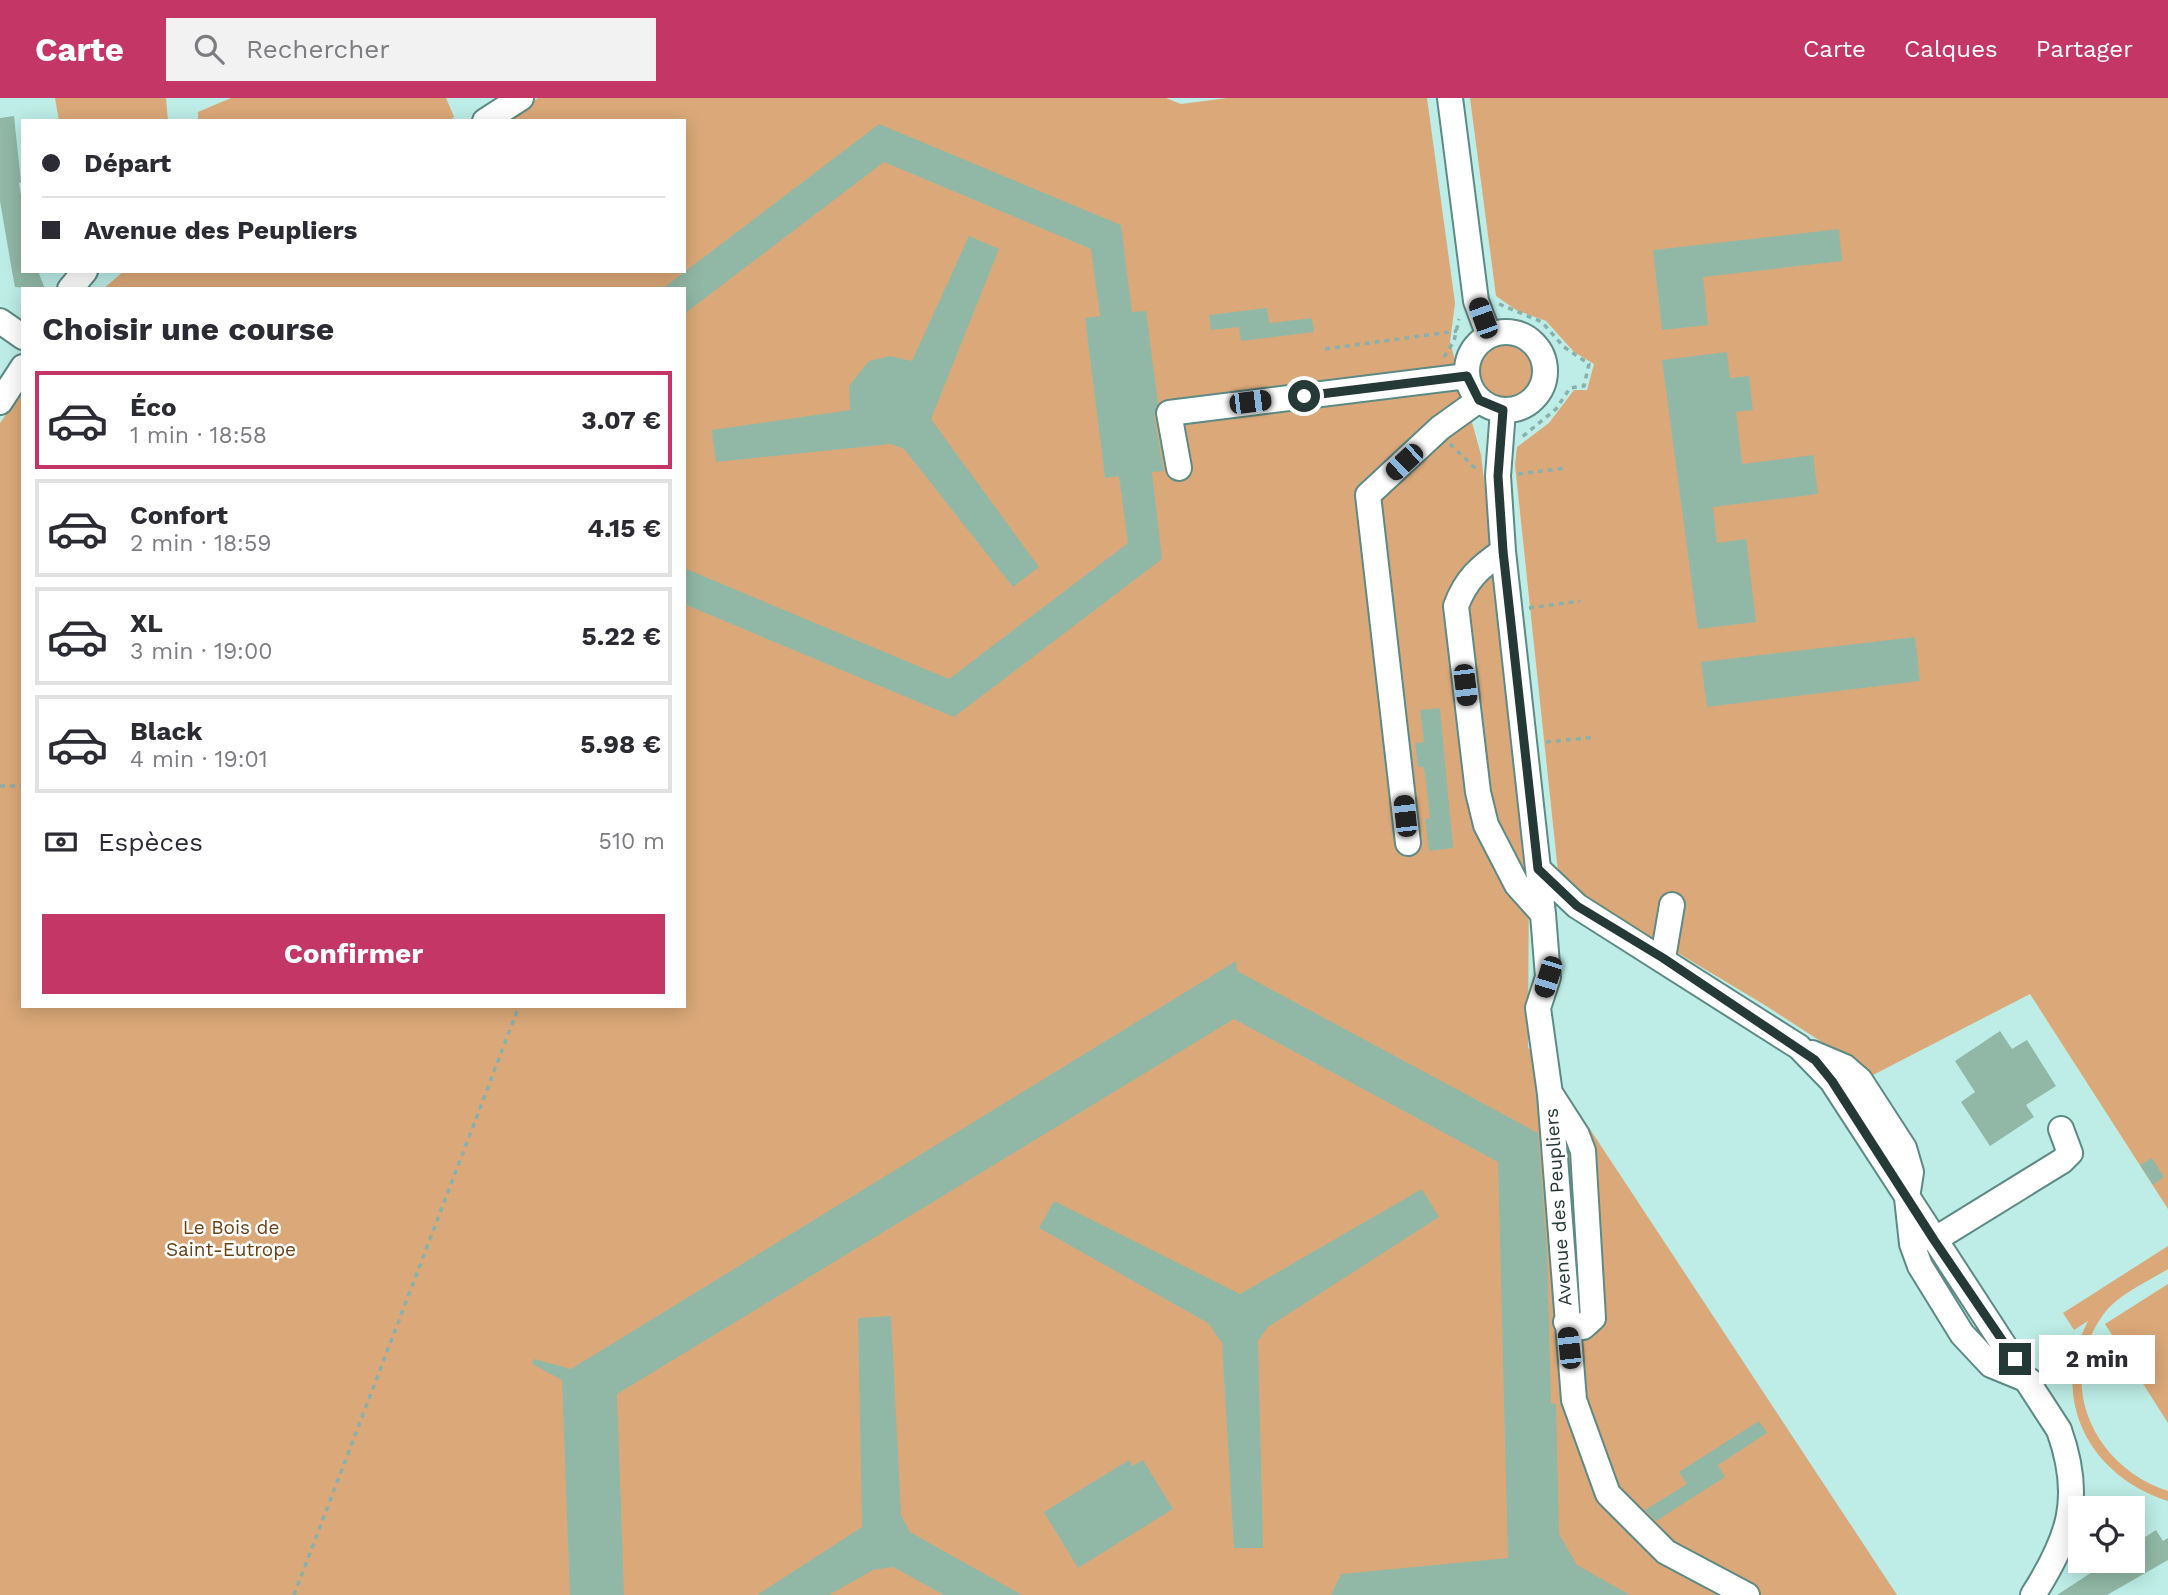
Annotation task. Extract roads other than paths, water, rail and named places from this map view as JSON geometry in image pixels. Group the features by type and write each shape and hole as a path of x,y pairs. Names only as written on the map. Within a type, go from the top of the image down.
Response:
{"street":[{"path":"488,119 520,98"},
{"path":"1450,98 1476,301 1489,336"},
{"path":"72,287 83,273"},
{"path":"0,321 21,336"},
{"path":"1501,333 1524,337 1541,355 1544,367 1538,393 1517,409 1503,410 1479,400 1467,376 1472,352 1489,336 1501,333"},
{"path":"0,402 21,370"},
{"path":"1179,468 1169,413 1467,376"},
{"path":"1408,843 1368,495 1440,428 1479,400"},
{"name":"Avenue des Peupliers","path":"1503,410 1503,551 1543,914 1548,977 1538,1008 1550,1094 1574,1401 1608,1494 1667,1552 1747,1595"},
{"path":"1503,551 1473,573 1463,586 1456,606 1478,792 1486,825 1517,885 1543,914"},
{"path":"1538,869 1577,906 1663,958 1799,1047 1832,1081 1934,1240 2030,1381 2059,1430 2068,1454 2073,1484 2066,1533 2053,1563 2033,1595"},
{"path":"1639,944 1672,905 1663,958"},
{"path":"1934,1240 2062,1161 2070,1153 2061,1129"},
{"path":"1907,1198 1912,1244 1920,1266 1962,1334 1991,1365 2030,1381"}],"park label":[{"name":"Le Bois de Saint-Eutrope","path":"231,1238"}]}
